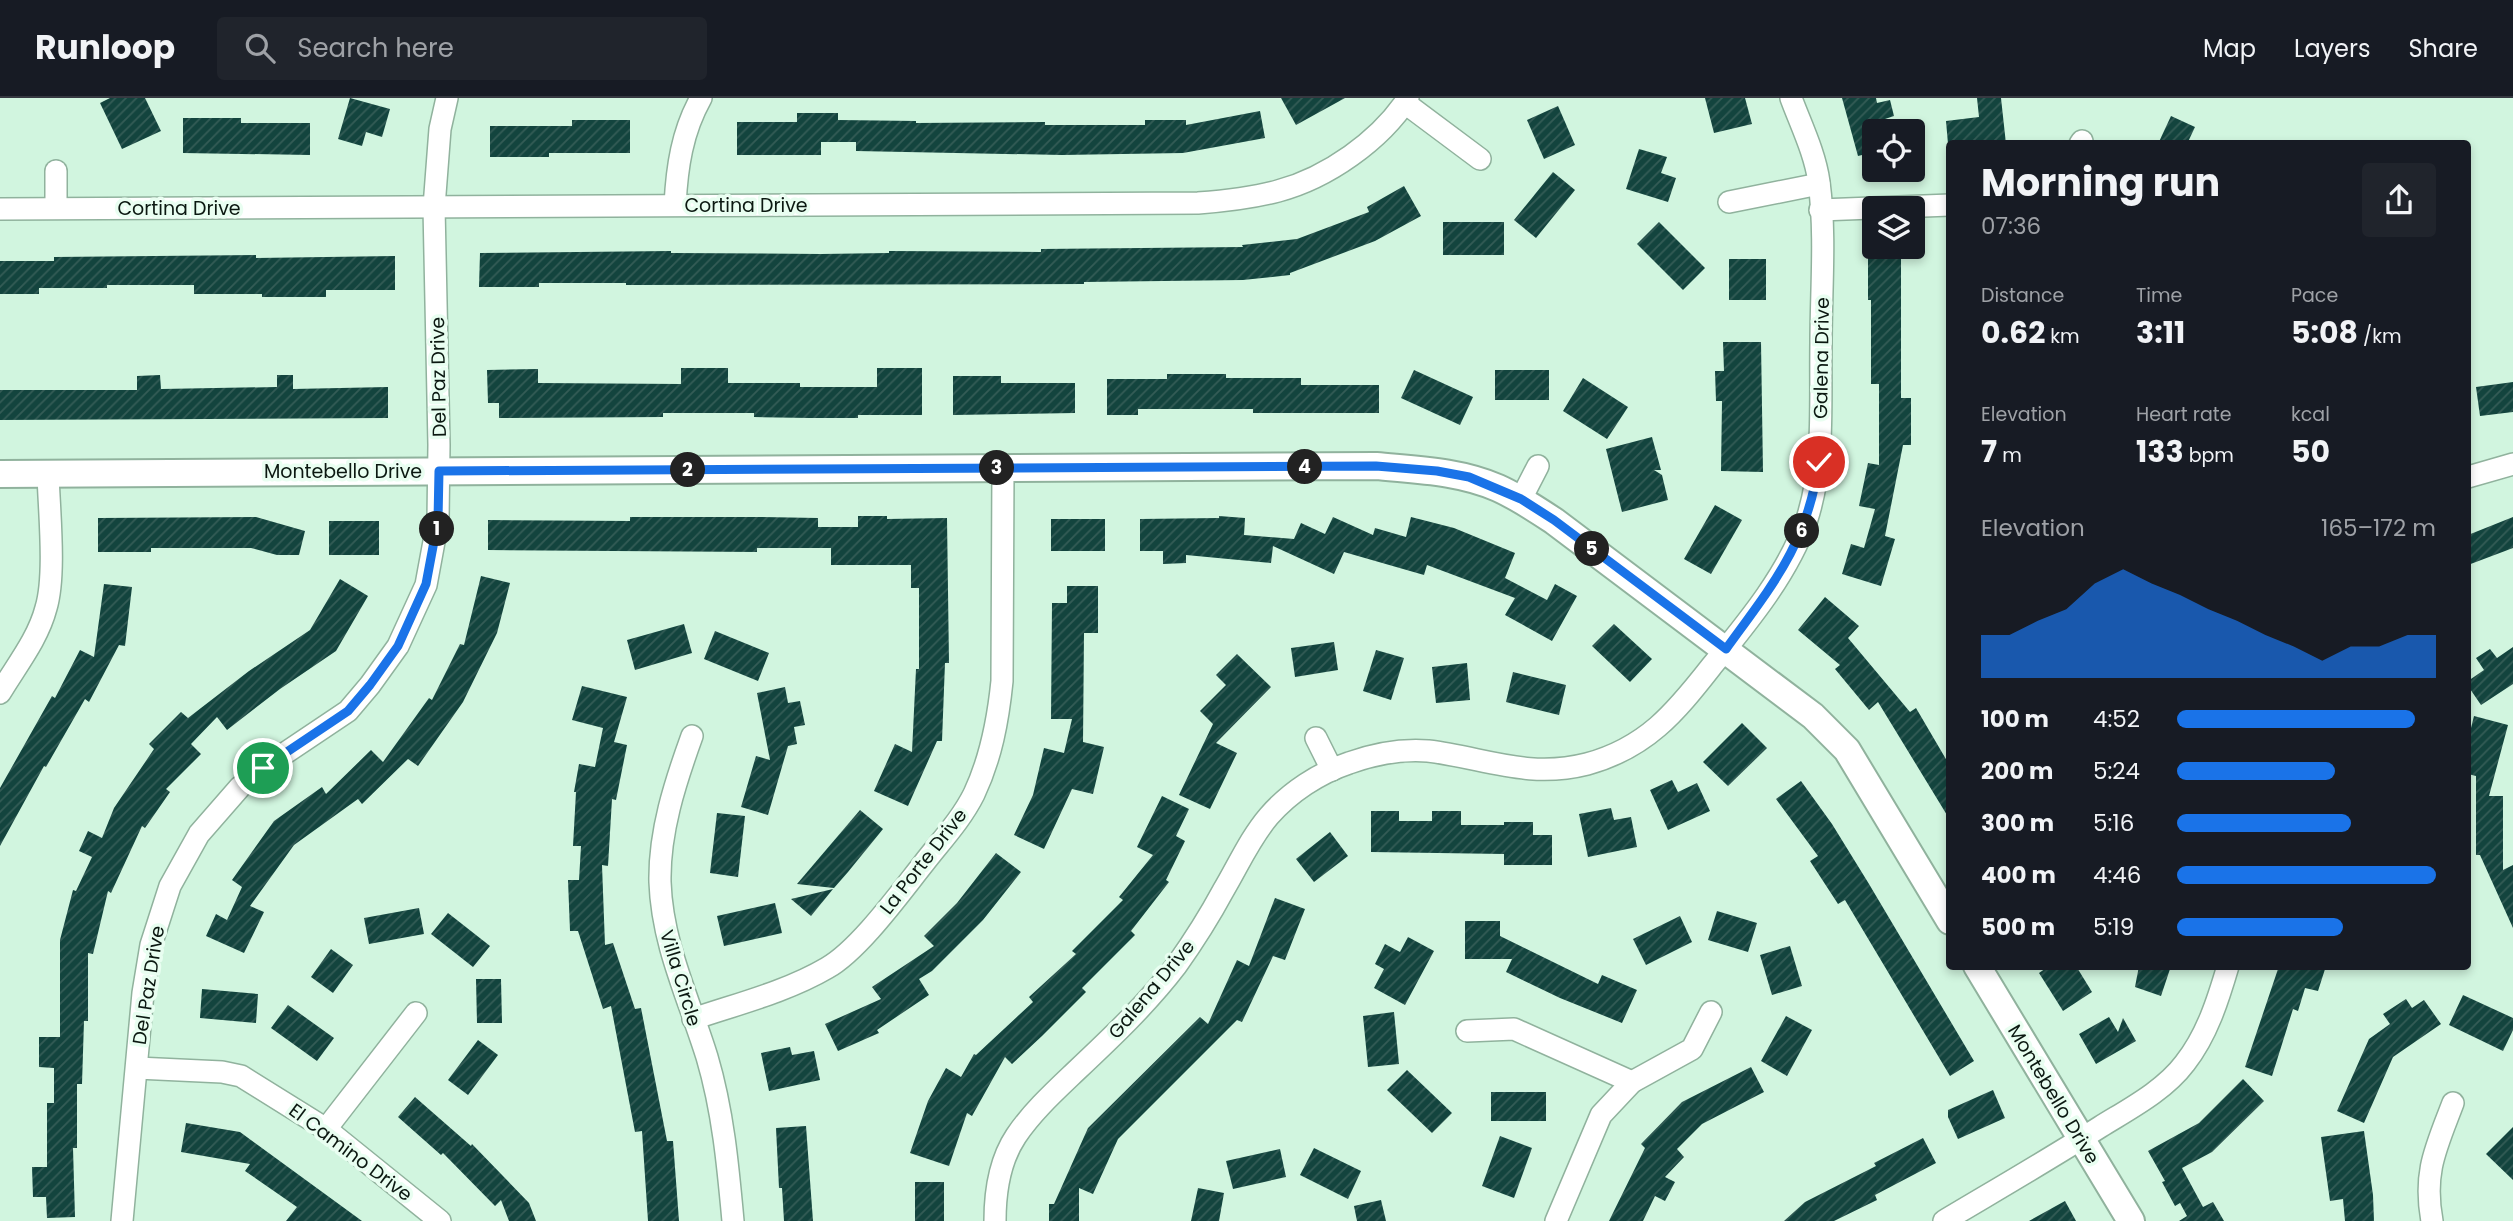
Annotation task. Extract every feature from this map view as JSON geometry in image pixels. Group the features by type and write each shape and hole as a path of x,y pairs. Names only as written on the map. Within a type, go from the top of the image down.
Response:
{"street":[{"name":"Del Paz Drive","path":"122,1221 143,993 151,945 170,886 199,834 240,787 263,768 348,711 370,685 398,646 413,616 428,574 438,520 439,471 434,207 440,129 447,98"},
{"path":"675,205 681,146 690,117 701,98"},
{"name":"Galena Drive","path":"995,1221 997,1186 1003,1164 1015,1138 1049,1097 1118,1031 1175,968 1217,902 1257,831 1272,812 1310,781 1332,770 1351,762 1400,751 1426,751 1522,769 1555,770 1585,765 1616,755 1648,736 1674,714 1726,649 1781,573 1806,520 1815,490 1819,440 1822,240 1819,184 1815,162 1791,98"},
{"name":"Cortina Drive","path":"0,209 1198,203 1244,199 1281,191 1323,173 1370,139 1406,101 1480,159"},
{"path":"56,171 56,208"},
{"path":"1729,202 1819,184"},
{"path":"1820,210 1946,205"},
{"path":"2471,476 2513,464"},
{"name":"Montebello Drive","path":"0,474 1376,466 1437,471 1469,477 1521,499 1554,520 1813,716 1847,750 1946,913"},
{"path":"1521,499 1538,466"},
{"name":"La Porte Drive","path":"693,1019 803,980 829,968 850,950 893,902 960,818 973,795 992,745 998,717 1003,636 1003,468"},
{"path":"0,693 37,631 47,607 50,579 48,474"},
{"name":"Villa Circle","path":"692,736 667,816 660,881 662,911 668,943 707,1056 722,1119 733,1221"},
{"path":"1316,737 1332,770"},
{"name":"Montebello Drive","path":"1979,970 2131,1221"},
{"path":"1944,1221 2140,1102 2183,1067 2196,1049 2208,1024 2227,970"},
{"path":"1556,1221 1601,1115 1632,1082 1692,1049 1711,1012"},
{"path":"326,1129 416,1013"},
{"path":"1467,1031 1514,1029 1632,1082"},
{"name":"El Camino Drive","path":"136,1068 222,1072 241,1076 326,1129 440,1221"},
{"path":"2432,1221 2428,1199 2428,1174 2454,1103"}],"building":[{"path":"110,98 145,98 161,131 122,149 100,103"},
{"path":"350,98 390,109 382,137 366,132 362,146 338,139"},
{"path":"1281,98 1345,98 1296,125"},
{"path":"1705,98 1745,98 1752,124 1714,133"},
{"path":"1842,98 1876,98 1877,103 1890,100 1894,116 1885,119 1862,119 1862,155 1858,156"},
{"path":"1977,98 2001,98 2006,140 1948,140 1946,121 1979,117"},
{"path":"1558,106 1575,145 1544,159 1527,120"},
{"path":"1260,111 1265,138 1183,153 1062,155 856,151 856,142 821,142 821,155 737,155 737,122 797,122 797,113 838,113 838,120 916,123 1045,122 1045,125 1145,125 1145,120 1186,120 1186,125"},
{"path":"2171,116 2195,127 2189,140 2160,140"},
{"path":"183,118 241,118 241,123 310,123 310,155 183,153"},
{"path":"572,120 630,120 630,153 549,153 549,157 490,157 490,126 572,126"},
{"path":"1639,149 1667,157 1661,173 1676,178 1668,202 1626,189"},
{"path":"1553,172 1575,190 1536,238 1514,220"},
{"path":"1404,186 1421,216 1375,241 1290,275 1243,280 1084,284 539,283 539,287 479,287 480,253 671,251 821,254 1243,247 1242,245 1297,239 1369,212 1367,207"},
{"path":"1443,222 1504,222 1504,255 1443,255"},
{"path":"1659,222 1705,268 1683,290 1637,244"},
{"path":"256,255 256,258 395,256 395,290 326,290 326,297 262,297 262,294 194,294 194,285 107,285 107,288 39,288 39,294 0,294 0,261 54,261 54,257"},
{"path":"1729,259 1766,259 1766,300 1729,300"},
{"path":"1868,259 1901,259 1901,398 1911,398 1911,445 1903,445 1885,536 1895,539 1881,586 1842,574 1851,544 1864,548 1875,509 1859,506 1868,463 1879,465 1879,384 1871,384 1871,300 1868,300"},
{"path":"1723,342 1761,342 1763,472 1721,471 1722,401 1716,401 1715,371 1724,371"},
{"path":"681,368 728,368 728,383 877,387 877,368 922,368 922,415 810,418 754,417 754,413 663,413 663,417 499,418 499,403 488,403 487,370 538,369 538,383 681,384"},
{"path":"1414,370 1473,397 1460,425 1401,398"},
{"path":"1495,370 1549,370 1549,400 1495,400"},
{"path":"1167,374 1226,374 1226,378 1301,378 1301,385 1379,385 1379,413 1138,409 1138,415 1107,415 1107,379 1167,379"},
{"path":"160,375 161,389 277,387 277,375 293,375 293,389 388,387 388,418 0,420 0,390 137,390 137,376"},
{"path":"953,376 1001,376 1001,383 1075,383 1075,413 953,415"},
{"path":"1583,378 1628,407 1607,439 1563,411"},
{"path":"2513,382 2513,412 2480,416 2476,387"},
{"path":"1652,437 1661,470 1654,470 1662,475 1668,500 1622,512 1606,449"},
{"path":"1715,505 1742,520 1711,574 1684,559"},
{"path":"858,516 887,516 887,519 947,518 949,663 945,663 942,741 937,741 908,806 874,791 895,744 912,752 916,669 919,669 919,588 911,588 911,565 831,565 831,548 757,548 757,552 488,550 488,520 630,521 630,517 818,518 818,527 858,527"},
{"path":"1219,516 1245,518 1244,535 1294,539 1301,523 1325,534 1333,517 1373,535 1375,528 1406,537 1411,517 1454,528 1515,553 1505,578 1547,600 1555,584 1577,596 1552,641 1505,615 1515,598 1427,565 1424,575 1344,552 1334,574 1273,546 1271,563 1186,555 1186,563 1163,564 1163,551 1140,551 1140,519"},
{"path":"256,517 305,531 299,555 277,555 251,548 151,548 151,552 98,552 98,518"},
{"path":"2513,517 2513,548 2471,564 2471,534"},
{"path":"1051,519 1105,519 1105,551 1051,551"},
{"path":"329,521 379,521 379,555 329,555"},
{"path":"481,576 510,583 497,633 463,702 418,766 408,759 362,804 358,799 294,845 250,906 264,912 244,953 206,936 216,914 227,920 242,887 232,880 274,821 322,787 326,794 371,750 383,762 429,698 432,700 460,644 464,645"},
{"path":"340,579 368,596 336,651 227,730 217,717 191,744 201,754 166,789 170,792 145,828 142,826 111,893 108,891 93,954 88,953 88,1021 84,1021 82,1084 77,1084 77,1148 73,1148 75,1217 47,1218 46,1197 33,1197 32,1167 47,1167 47,1103 54,1103 54,1068 39,1067 39,1037 60,1037 60,940 73,890 76,891 92,857 79,851 88,831 102,838 114,808 154,749 149,744 181,712 188,718 249,671 310,630"},
{"path":"104,584 132,587 125,646 119,645 89,702 85,699 0,846 0,788 52,696 55,698 80,650 94,657"},
{"path":"1067,586 1098,586 1098,633 1084,633 1083,742 1104,747 1093,794 1072,789 1044,849 1014,835 1033,795 1044,748 1064,753 1072,719 1051,719 1052,603 1067,603"},
{"path":"1825,597 1859,626 1848,638 1910,712 1916,708 1946,759 1946,813 1878,702 1869,710 1835,669 1840,665 1798,630"},
{"path":"684,624 692,653 635,670 627,640"},
{"path":"1614,624 1652,659 1630,682 1592,646"},
{"path":"715,631 769,653 758,681 704,659"},
{"path":"1334,642 1338,670 1295,677 1291,648"},
{"path":"2513,647 2513,684 2481,705 2471,690 2471,679 2484,670 2476,658 2490,649 2497,658"},
{"path":"1376,650 1404,658 1391,700 1363,691"},
{"path":"1237,654 1271,687 1216,743 1237,753 1210,809 1179,795 1213,724 1200,711 1226,685 1216,675"},
{"path":"1467,663 1470,700 1436,703 1432,667"},
{"path":"1513,672 1566,685 1559,715 1506,702"},
{"path":"582,686 627,697 614,742 627,745 616,800 612,799 608,866 602,865 605,945 613,943 635,1009 641,1008 667,1141 673,1141 679,1221 648,1221 642,1131 635,1132 611,1006 603,1009 578,931 570,931 568,880 579,880 581,846 573,846 574,792 579,764 595,767 603,728 572,720"},
{"path":"785,687 788,703 800,701 805,725 794,727 797,744 788,746 768,815 741,807 756,756 770,760 757,693"},
{"path":"2474,716 2508,725 2489,796 2503,796 2503,870 2513,865 2513,928 2480,855 2476,855 2476,776 2471,775 2471,728"},
{"path":"1742,723 1767,748 1728,786 1703,762"},
{"path":"1672,780 1678,792 1697,783 1710,811 1668,830 1650,790"},
{"path":"1801,781 1832,824 1974,1061 1950,1076 1845,900 1838,904 1810,861 1818,856 1776,799"},
{"path":"1162,796 1189,809 1176,836 1185,841 1166,880 1169,882 1131,931 1135,935 1082,988 1086,992 1042,1036 1012,1064 1005,1057 972,1116 967,1113 949,1166 910,1153 928,1101 946,1068 961,1077 974,1054 1033,1002 1029,997 1076,954 1072,951 1123,900 1119,897 1153,855 1137,847"},
{"path":"1611,808 1614,820 1631,817 1637,847 1588,857 1579,814"},
{"path":"860,810 883,829 848,872 834,888 797,884"},
{"path":"1371,811 1399,811 1399,821 1432,821 1432,811 1461,811 1461,825 1533,822 1533,835 1552,835 1552,865 1504,865 1504,854 1371,852"},
{"path":"717,813 745,816 738,877 710,873"},
{"path":"1330,832 1348,856 1314,882 1296,859"},
{"path":"996,853 1021,872 983,920 932,971 919,979 929,995 877,1030 879,1033 838,1051 825,1024 881,999 872,987 934,946 924,936 957,903"},
{"path":"833,889 811,916 791,899"},
{"path":"1275,898 1305,909 1285,960 1273,956 1242,1022 1237,1020 1118,1139 1093,1194 1079,1188 1079,1221 1049,1221 1049,1204 1054,1204 1088,1128 1200,1017 1208,1024 1237,960 1249,966"},
{"path":"775,903 782,933 724,946 717,916"},
{"path":"419,908 424,934 369,944 364,918"},
{"path":"1717,911 1757,923 1748,952 1708,940"},
{"path":"448,913 490,946 473,967 431,934"},
{"path":"1680,916 1692,942 1646,965 1633,939"},
{"path":"1465,921 1500,921 1500,936 1598,984 1602,975 1637,990 1622,1023 1506,972 1512,959 1465,959"},
{"path":"1408,937 1434,951 1405,1005 1374,988 1384,969 1375,964 1385,944 1400,952"},
{"path":"1790,946 1802,986 1772,995 1760,955"},
{"path":"331,949 353,965 333,993 311,977"},
{"path":"2043,970 2078,970 2092,992 2063,1011 2039,973"},
{"path":"2138,970 2170,970 2161,996 2135,987"},
{"path":"2278,970 2325,970 2318,991 2305,988 2298,1011 2293,1009 2272,1076 2245,1067"},
{"path":"476,979 501,979 502,1023 477,1023"},
{"path":"202,989 258,994 256,1023 200,1018"},
{"path":"2463,995 2513,1018 2513,1030 2503,1051 2449,1025"},
{"path":"2406,999 2412,1008 2424,1000 2441,1024 2393,1057 2364,1123 2337,1111 2369,1039 2390,1024 2383,1014"},
{"path":"288,1005 334,1038 317,1061 271,1028"},
{"path":"1394,1012 1399,1064 1368,1067 1363,1016"},
{"path":"1786,1016 1812,1030 1787,1076 1761,1061"},
{"path":"2109,1017 2118,1032 2123,1018 2136,1041 2096,1064 2079,1034"},
{"path":"478,1040 498,1055 468,1095 448,1080"},
{"path":"790,1047 792,1055 814,1051 820,1080 769,1091 761,1053"},
{"path":"1751,1067 1764,1092 1702,1124 1677,1149 1684,1157 1665,1177 1675,1182 1665,1201 1655,1196 1643,1221 1609,1221 1645,1148 1641,1144 1682,1102"},
{"path":"1407,1070 1452,1113 1432,1133 1387,1090"},
{"path":"2243,1079 2264,1101 2212,1152 2182,1168 2203,1207 2213,1202 2224,1221 2179,1221 2187,1216 2180,1203 2175,1206 2148,1151 2199,1123"},
{"path":"1993,1090 2005,1118 1958,1139 1948,1117 1948,1110"},
{"path":"1491,1092 1546,1092 1546,1121 1491,1121"},
{"path":"415,1097 471,1146 472,1144 529,1203 536,1221 509,1221 501,1200 495,1206 443,1153 441,1155 398,1117"},
{"path":"186,1123 240,1132 362,1221 286,1221 297,1207 245,1171 250,1164 181,1152"},
{"path":"806,1126 813,1221 784,1221 782,1188 779,1188 776,1128"},
{"path":"2513,1127 2513,1180 2486,1154"},
{"path":"2364,1131 2374,1221 2345,1221 2343,1199 2330,1201 2321,1137"},
{"path":"1500,1136 1532,1148 1514,1198 1482,1186"},
{"path":"1923,1138 1936,1163 1875,1195 1877,1200 1834,1221 1784,1221 1805,1202 1876,1166 1874,1163"},
{"path":"1314,1148 1361,1171 1348,1199 1300,1175"},
{"path":"1280,1149 1286,1177 1233,1189 1226,1161"},
{"path":"915,1182 944,1182 944,1221 915,1221"},
{"path":"1198,1188 1224,1193 1219,1221 1191,1221"},
{"path":"1381,1200 1386,1221 1357,1221 1354,1206"},
{"path":"2065,1201 2076,1221 2029,1221"}],"route":[{"path":"263,768 348,711 398,646 426,584 438,520 439,471 1376,466 1437,471 1469,477 1521,499 1554,520 1726,649 1781,573 1796,545 1815,490 1819,462"}]}
